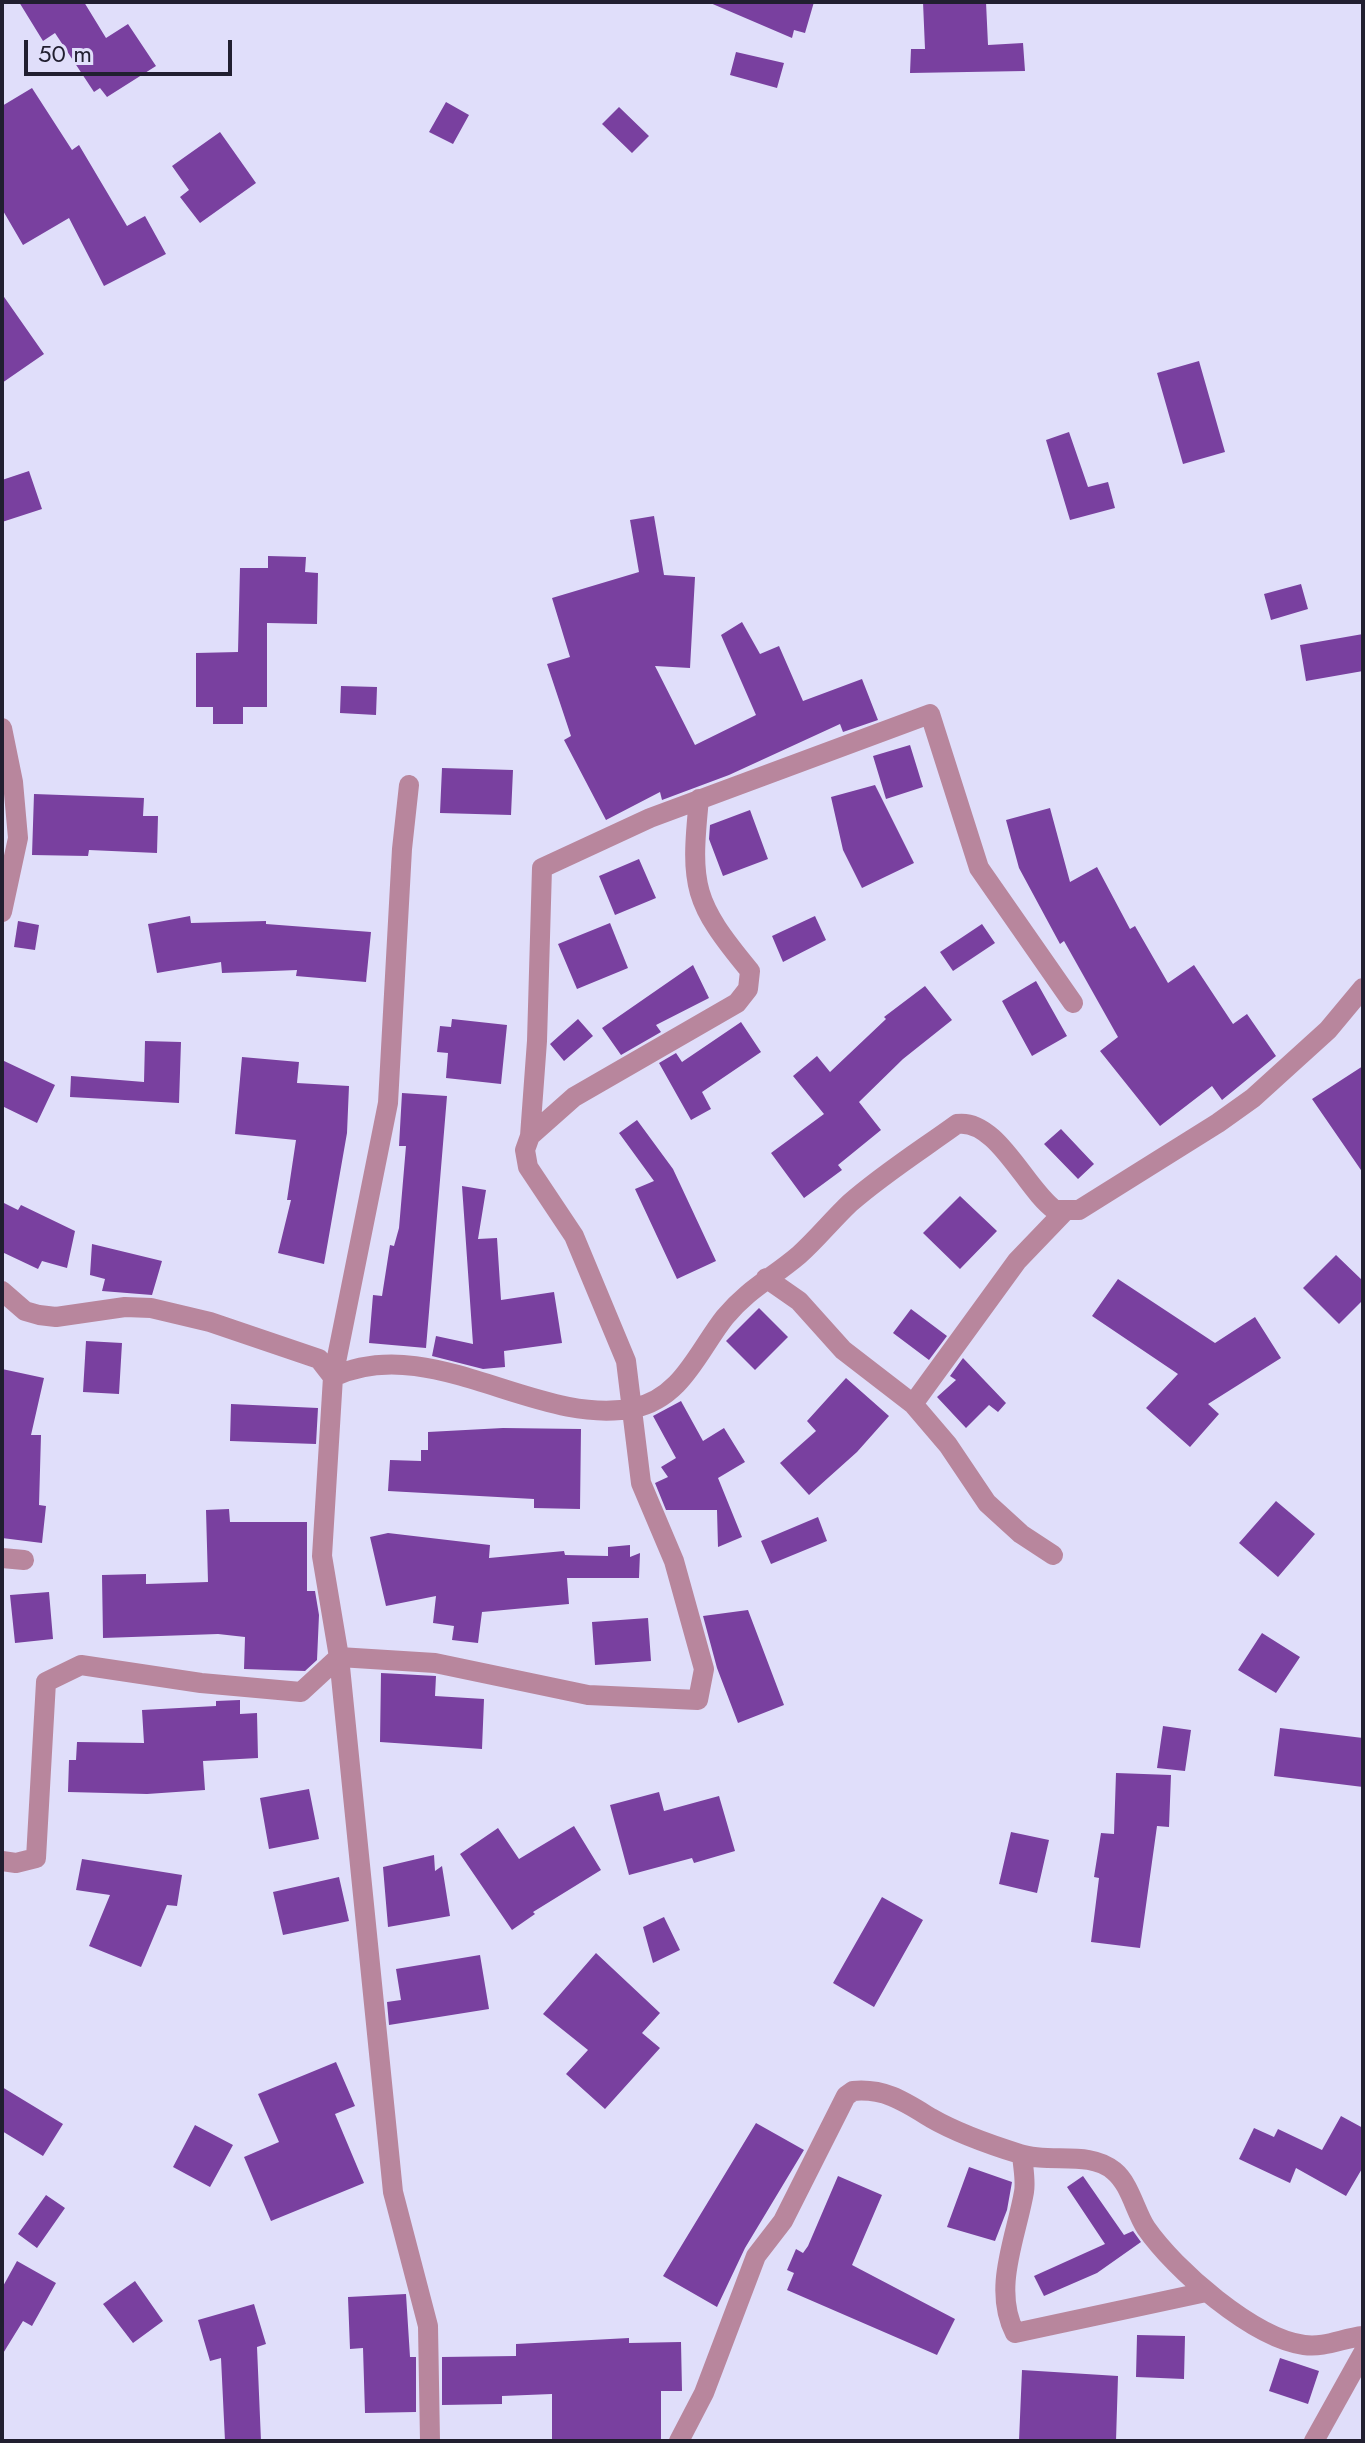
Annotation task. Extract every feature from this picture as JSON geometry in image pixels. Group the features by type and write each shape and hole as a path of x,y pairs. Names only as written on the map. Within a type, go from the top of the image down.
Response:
{"street":[{"path":"2,1861 16,1863 36,1858 46,1682 81,1665 201,1683 301,1692 339,1657 435,1663 588,1695 698,1700 704,1669 674,1561 641,1483 626,1361 574,1236 528,1167 525,1150 530,1136 537,1041 542,868 699,799 930,714 979,868 1073,1003"},
{"path":"2,728 13,782 18,838 2,912"},
{"path":"409,785 402,849 388,1103 333,1377 322,1556 339,1657 393,2192 428,2326 430,2441"},
{"path":"530,1136 574,1097 737,1003 748,989 750,971 713,927 697,888 692,861 699,799"},
{"path":"333,1377 355,1367 410,1363 582,1407 634,1408 662,1398 684,1378 723,1320 748,1291 798,1255 850,1203 957,1124 970,1124 1004,1149 1047,1204 1065,1211 1079,1210 1135,1178 1253,1098 1328,1030 1363,988"},
{"path":"913,1404 1017,1261 1065,1211"},
{"path":"766,1278 799,1301 843,1350 913,1404 948,1445 987,1503 1021,1534 1053,1555"},
{"path":"2,1291 25,1311 39,1315 56,1317 125,1307 151,1308 210,1322 319,1359 333,1377"},
{"path":"2,1558 24,1560"},
{"path":"679,2441 704,2393 756,2256 783,2221 846,2096 862,2090 893,2095 940,2122 1022,2155 1093,2160 1107,2166 1118,2174 1140,2218 1166,2256 1206,2292 1282,2340 1317,2346 1363,2336"},
{"path":"1022,2155 1025,2190 1010,2241 1005,2314 1015,2333 1206,2292"},
{"path":"1314,2441 1363,2353"}],"building":[{"path":"19,2 84,2 106,38 128,24 156,66 107,97 100,88 94,92 55,33 43,41"},
{"path":"708,2 814,2 805,33 794,30 792,38"},
{"path":"923,2 986,2 988,45 1023,43 1025,71 910,73 911,49 925,49"},
{"path":"736,52 784,63 777,88 730,75"},
{"path":"32,88 72,150 79,145 127,226 145,216 166,254 104,286 69,218 23,245 2,209 2,106"},
{"path":"446,102 469,115 453,144 429,132"},
{"path":"619,107 649,136 632,153 602,124"},
{"path":"220,132 256,183 200,223 180,197 189,190 172,166"},
{"path":"2,294 44,354 2,383"},
{"path":"1199,361 1225,452 1183,464 1157,373"},
{"path":"1069,432 1088,487 1108,482 1115,508 1070,520 1046,440"},
{"path":"29,471 42,509 2,522 2,480"},
{"path":"654,516 664,575 695,577 690,668 655,666 695,745 756,715 721,635 742,622 760,654 779,646 803,701 862,679 878,720 843,732 840,724 729,775 662,800 660,792 606,820 564,740 571,736 547,664 570,657 552,598 639,572 630,520"},
{"path":"268,556 306,557 305,572 318,573 317,624 267,623 267,707 243,707 243,724 213,724 213,707 196,707 196,653 238,652 240,568 268,568"},
{"path":"1301,584 1308,609 1271,620 1264,594"},
{"path":"1363,634 1363,671 1306,681 1300,645"},
{"path":"341,686 377,687 376,715 340,713"},
{"path":"910,745 923,787 886,799 873,756"},
{"path":"442,768 513,770 511,815 440,813"},
{"path":"875,785 914,863 862,888 843,850 831,797"},
{"path":"34,794 144,798 143,816 158,816 157,853 89,850 88,856 32,855"},
{"path":"1050,808 1070,882 1097,867 1130,929 1135,926 1168,983 1194,965 1233,1024 1247,1014 1276,1056 1222,1100 1212,1086 1160,1126 1100,1051 1118,1037 1064,941 1060,944 1019,868 1006,820"},
{"path":"750,810 768,859 723,876 709,839 710,825"},
{"path":"639,859 656,898 615,915 599,876"},
{"path":"190,916 191,923 266,921 266,924 371,932 366,982 296,976 297,970 222,973 221,962 157,973 148,924"},
{"path":"815,916 826,940 783,962 772,936"},
{"path":"18,921 39,925 35,950 14,947"},
{"path":"610,923 628,968 577,989 558,944"},
{"path":"982,924 995,943 953,971 940,952"},
{"path":"693,965 709,998 656,1025 661,1032 621,1055 602,1028"},
{"path":"1036,981 1067,1036 1032,1056 1002,1001"},
{"path":"925,986 952,1020 903,1059 859,1102 881,1130 838,1165 842,1170 804,1198 771,1153 824,1114 793,1076 817,1056 830,1072 886,1019 884,1017"},
{"path":"452,1019 507,1025 501,1084 446,1078 448,1053 437,1052 440,1026 451,1027"},
{"path":"578,1019 593,1036 564,1061 550,1044"},
{"path":"741,1022 761,1052 702,1092 711,1109 691,1120 659,1063 676,1053 682,1062"},
{"path":"145,1041 181,1042 179,1103 70,1097 71,1076 144,1082"},
{"path":"242,1057 299,1062 297,1083 349,1086 347,1133 324,1264 278,1253 291,1200 287,1200 296,1140 235,1134"},
{"path":"2,1060 55,1085 37,1123 2,1106"},
{"path":"1363,1066 1363,1173 1312,1099"},
{"path":"402,1093 447,1096 426,1348 369,1343 373,1295 382,1296 390,1245 394,1246 399,1228 406,1146 399,1146"},
{"path":"637,1120 673,1169 716,1261 677,1279 635,1189 654,1181 619,1133"},
{"path":"1061,1129 1094,1164 1078,1179 1044,1144"},
{"path":"462,1186 486,1190 478,1239 497,1238 501,1300 554,1292 562,1343 504,1351 505,1367 483,1369 432,1356 436,1336 473,1344"},
{"path":"960,1196 997,1231 960,1269 923,1233"},
{"path":"2,1202 18,1210 21,1205 75,1231 67,1268 42,1261 38,1269 2,1252"},
{"path":"92,1244 162,1261 152,1295 102,1291 105,1279 90,1275"},
{"path":"1336,1255 1363,1281 1363,1300 1339,1324 1303,1288"},
{"path":"1118,1279 1215,1343 1255,1317 1281,1358 1208,1404 1219,1414 1190,1447 1146,1408 1178,1374 1092,1316"},
{"path":"759,1308 788,1337 755,1370 726,1341"},
{"path":"911,1309 947,1336 929,1360 893,1333"},
{"path":"86,1341 122,1343 119,1394 83,1392"},
{"path":"963,1358 1006,1403 998,1412 989,1405 966,1428 937,1397 956,1380 950,1376"},
{"path":"2,1369 44,1378 31,1435 41,1435 39,1505 46,1506 42,1543 2,1538"},
{"path":"846,1378 889,1416 857,1452 809,1495 780,1463 816,1431 807,1421"},
{"path":"681,1401 703,1441 724,1428 745,1462 718,1478 742,1537 718,1547 717,1510 666,1510 655,1483 668,1477 661,1467 676,1458 653,1416"},
{"path":"231,1404 318,1408 316,1444 230,1441"},
{"path":"503,1428 581,1429 580,1509 534,1508 534,1499 388,1491 390,1460 421,1461 421,1450 428,1450 428,1432"},
{"path":"1276,1501 1315,1534 1278,1577 1239,1543"},
{"path":"229,1509 230,1522 307,1522 307,1591 315,1591 319,1615 317,1660 305,1671 244,1669 245,1637 218,1634 103,1638 102,1575 146,1574 146,1584 208,1582 206,1510"},
{"path":"818,1517 827,1541 771,1564 761,1541"},
{"path":"388,1533 490,1545 489,1558 564,1551 565,1555 608,1556 608,1547 630,1545 630,1557 640,1553 639,1578 567,1578 569,1604 482,1612 478,1643 452,1640 454,1626 433,1623 436,1596 386,1606 370,1537"},
{"path":"49,1592 53,1639 15,1643 10,1595"},
{"path":"748,1610 784,1705 738,1723 717,1668 703,1616"},
{"path":"648,1618 651,1661 595,1665 592,1622"},
{"path":"1262,1633 1300,1657 1276,1693 1238,1670"},
{"path":"381,1673 436,1676 435,1696 484,1699 482,1749 380,1742"},
{"path":"240,1700 240,1714 257,1713 258,1758 203,1761 205,1790 147,1794 68,1792 69,1760 76,1760 77,1742 144,1743 142,1710 216,1706 216,1701"},
{"path":"1163,1726 1191,1730 1185,1771 1157,1768"},
{"path":"1280,1728 1363,1738 1363,1787 1274,1776"},
{"path":"1116,1773 1171,1775 1169,1827 1157,1826 1140,1948 1091,1942 1099,1878 1094,1877 1101,1833 1114,1834"},
{"path":"309,1789 319,1839 269,1849 260,1798"},
{"path":"659,1792 664,1811 719,1796 735,1851 694,1863 692,1858 629,1875 610,1805"},
{"path":"574,1826 601,1870 533,1912 535,1914 512,1930 460,1854 498,1828 519,1859"},
{"path":"1011,1832 1049,1840 1037,1893 999,1884"},
{"path":"434,1855 435,1871 442,1866 450,1916 388,1927 383,1867"},
{"path":"82,1859 182,1875 177,1906 167,1905 141,1967 89,1946 110,1895 76,1890"},
{"path":"339,1877 349,1921 283,1935 273,1892"},
{"path":"882,1897 923,1920 874,2007 833,1983"},
{"path":"664,1917 680,1950 653,1963 643,1927"},
{"path":"596,1953 660,2013 642,2033 660,2048 605,2109 566,2074 588,2050 543,2014"},
{"path":"480,1955 489,2009 389,2025 387,2002 401,2000 396,1969"},
{"path":"336,2062 355,2106 335,2114 364,2183 271,2221 244,2157 279,2142 258,2094"},
{"path":"2,2087 63,2124 43,2156 2,2131"},
{"path":"1341,2116 1363,2128 1363,2167 1346,2196 1296,2168 1290,2183 1239,2159 1254,2128 1274,2137 1278,2129 1322,2150"},
{"path":"756,2123 804,2150 745,2248 717,2307 663,2276"},
{"path":"195,2125 233,2145 210,2187 173,2167"},
{"path":"969,2167 1012,2182 1007,2210 995,2241 947,2227"},
{"path":"838,2176 882,2195 852,2265 955,2319 937,2355 787,2290 794,2273 787,2270 796,2249 803,2253 808,2246"},
{"path":"1083,2176 1124,2235 1133,2231 1141,2242 1097,2273 1044,2296 1034,2276 1105,2244 1067,2187"},
{"path":"46,2195 65,2208 37,2248 18,2234"},
{"path":"17,2261 56,2283 32,2326 23,2321 2,2355 2,2288"},
{"path":"135,2281 163,2321 133,2343 103,2304"},
{"path":"406,2294 410,2357 416,2357 416,2412 365,2413 363,2348 350,2349 348,2297"},
{"path":"254,2304 266,2344 257,2347 261,2441 225,2441 221,2358 210,2361 198,2320"},
{"path":"1137,2335 1185,2336 1184,2379 1136,2377"},
{"path":"629,2338 629,2343 681,2342 682,2391 661,2391 661,2441 552,2441 552,2394 502,2396 502,2404 442,2405 442,2357 516,2356 516,2344"},
{"path":"1280,2358 1319,2371 1308,2404 1269,2391"},
{"path":"1022,2370 1118,2376 1116,2441 1019,2441"}]}
